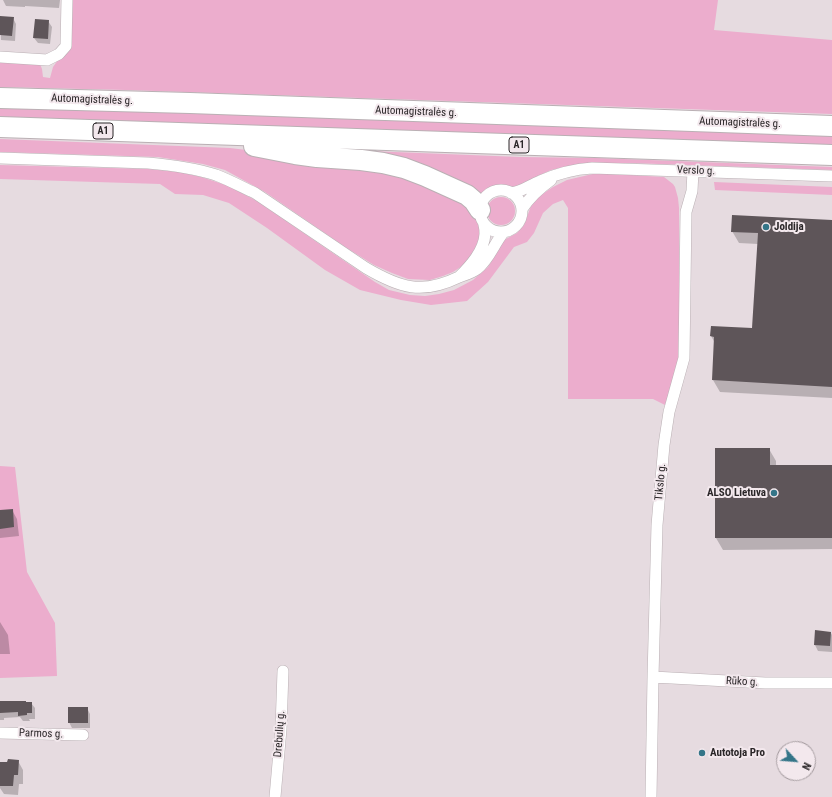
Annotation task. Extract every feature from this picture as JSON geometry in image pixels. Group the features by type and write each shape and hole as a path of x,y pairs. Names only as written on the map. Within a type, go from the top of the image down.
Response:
{"highway":[{"name":"Automagistralės g.","path":"0,98 190,103 832,126"},
{"path":"790,125 823,118 832,118"},
{"name":"A1","path":"0,127 832,155"},
{"path":"0,133 214,142 249,145 317,157 383,163 404,168 426,176 466,195 474,201 482,217"}],"street":[{"path":"0,58 47,60 59,54 66,46 67,0"},
{"path":"0,158 148,163 171,165 215,175 255,193 366,268 397,283 412,287 427,288 439,286 477,269 485,260 503,232"},
{"name":"Verslo g.","path":"511,193 522,190 533,183 546,178 578,169 592,168 832,176"},
{"name":"Tikslo g.","path":"651,797 657,526 664,445 669,412 684,358 686,212 692,191 693,171"},
{"name":"Verslo g.","path":"522,209 535,193 560,174"},
{"path":"460,277 479,253 484,242 485,235 482,217 481,204 484,198 495,191 501,190 511,193 518,198 521,204 522,209 519,223 515,228 509,231 493,231 482,217"},
{"name":"Drebulių g.","path":"276,797 281,729 283,671"},
{"name":"Rūko g.","path":"653,677 765,683 832,683"},
{"name":"Parmos g.","path":"0,733 83,735"}],"shaded area":[{"path":"71,0 718,0 714,30 832,40 832,114 0,87 0,62 40,64 43,77 50,78 53,67 58,60"},
{"path":"0,105 832,133 832,149 0,118"},
{"path":"0,139 230,148 368,165 464,199 477,216 481,229 481,235 472,256 462,266 453,272 430,280 408,279 374,265 265,192 225,170 203,164 158,157 0,152"},
{"path":"294,148 832,167 832,170 630,163 583,163 551,170 522,186 495,186 487,189 478,198"},
{"path":"0,165 148,169 179,172 201,177 226,185 257,201 389,290 410,295 425,296 454,290 473,280 488,267 504,240 517,233 524,225 531,206 538,197 567,180 597,173 664,177 675,187 679,208 679,362 665,405 653,399 568,399 568,208 563,200 553,204 543,213 534,233 527,242 514,247 488,282 467,301 431,305 401,300 360,290 325,270 267,228 229,203 203,195 175,194 160,184 0,179"},
{"path":"714,182 832,187 832,195 715,190"},
{"path":"501,197 511,201 515,211 511,221 501,225 491,221 487,211 491,201"},
{"path":"0,466 15,467 27,572 55,623 57,676 0,678"}],"building":[{"path":"0,16 14,17 12,36 0,35"},
{"path":"35,19 49,20 48,39 33,38"},
{"path":"732,215 832,220 832,387 712,380 714,337 710,336 711,326 752,328 758,233 731,232"},
{"name":"ALSO Lietuva","path":"715,448 770,448 770,465 832,465 832,538 715,538"},
{"path":"13,509 14,527 0,529 0,510"},
{"path":"815,630 831,632 830,646 814,645"},
{"path":"0,701 32,702 32,713 18,716 18,712 0,713"},
{"path":"68,707 88,707 88,723 68,723"},
{"path":"8,759 19,760 18,775 14,775 13,786 0,786 0,762 7,762"}],"place":[{"name":"Joldija","path":"766,227"},
{"name":"ALSO Lietuva","path":"774,493"},
{"name":"Autotoja Pro","path":"702,753"}]}
